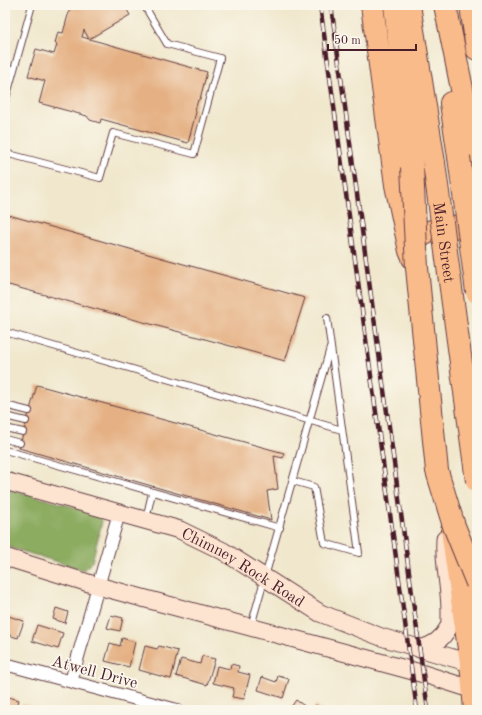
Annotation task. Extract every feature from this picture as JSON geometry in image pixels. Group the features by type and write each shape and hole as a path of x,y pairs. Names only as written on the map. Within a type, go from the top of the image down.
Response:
{"highway":[{"path":"372,5 396,185 417,288 457,570 474,664 475,697"},
{"path":"394,5 406,101 412,167 417,268 437,471 454,526 477,583"},
{"name":"Main Street","path":"409,5 434,163 477,481"},
{"name":"Main Street","path":"438,5 470,158 477,292"},
{"path":"446,5 470,158"},
{"path":"471,5 477,49"},
{"path":"412,263 413,249 418,239 430,231 472,225 477,226"},
{"path":"457,570 472,586 477,588"}],"main road":[{"name":"Chimney Rock Road","path":"5,481 180,530 223,551 320,613 381,637 474,664"},
{"path":"420,648 431,646 441,638 449,627 450,603 444,551 449,509"},
{"path":"5,557 98,586 424,674 475,697"}],"street":[{"path":"71,681 118,513"},
{"name":"Atwell Drive","path":"5,664 177,710"}],"lane":[{"path":"5,102 32,5"},
{"path":"5,153 100,178 112,133 194,154 220,58 167,44 144,5"},
{"path":"293,481 314,488 324,543 359,553 327,318"},
{"path":"5,332 342,430"},
{"path":"251,627 331,345"},
{"path":"5,405 29,411"},
{"path":"5,416 26,421"},
{"path":"5,428 23,432"},
{"path":"5,439 20,443"},
{"path":"5,450 152,493 280,528"},
{"path":"146,520 152,493"}],"green space":[{"path":"5,488 99,514 102,522 92,562 84,570 5,546"}],"building":[{"path":"68,5 124,5 130,15 89,39 207,72 200,99 198,100 195,110 196,112 188,143 101,119 100,123 90,120 87,116 39,103 45,81 28,76 36,49 54,54 57,45 55,43 58,32 63,33 70,8","holes":["84,30 89,39 82,37"]},
{"path":"5,214 305,298 285,361 5,284"},
{"path":"37,385 284,453 283,458 274,456 278,489 267,491 271,520 19,448"},
{"path":"56,608 68,612 65,623 53,619"},
{"path":"5,615 24,621 18,638 5,634"},
{"path":"111,615 123,618 120,631 107,628"},
{"path":"37,625 63,633 58,649 32,641"},
{"path":"122,638 135,642 129,667 105,661 110,643 120,646"},
{"path":"145,646 157,649 159,646 178,651 171,679 139,670"},
{"path":"202,656 215,659 207,685 176,676 181,659 200,664"},
{"path":"231,664 239,666 238,672 250,675 244,699 232,697 234,688 213,683 217,666 230,669"},
{"path":"278,676 289,679 283,698 258,690 262,677 276,682"},
{"path":"5,696 19,700 16,710 5,710"},
{"path":"296,700 310,710 289,710"},
{"path":"23,704 44,710 21,710"},
{"path":"316,705 322,710 312,710"}],"railway":[{"path":"320,5 417,710"},
{"path":"331,5 428,710"}]}
